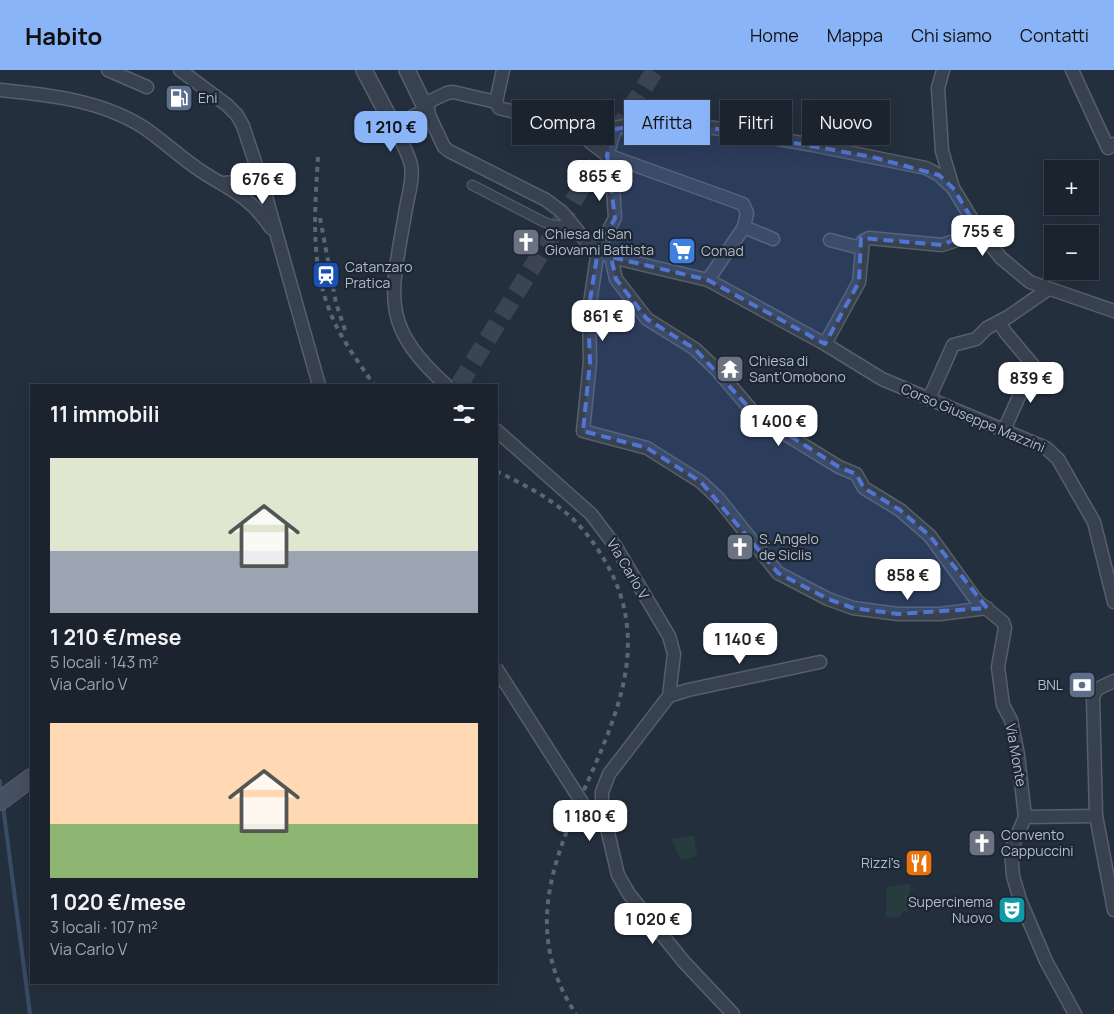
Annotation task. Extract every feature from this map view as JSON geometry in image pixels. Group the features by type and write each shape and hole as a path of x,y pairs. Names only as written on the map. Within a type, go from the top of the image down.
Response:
{"main road":[{"path":"0,801 30,779"}],"street":[{"path":"108,70 147,87"},
{"path":"180,70 237,115 243,126 264,186 319,384"},
{"path":"364,70 410,160 412,174 393,282 396,314 408,344 422,363 445,384"},
{"path":"407,70 425,107"},
{"path":"503,70 496,102 499,108 512,111"},
{"path":"943,70 938,88 942,120 942,151 953,188 978,229 1016,272 1030,282 1047,290 1114,312"},
{"path":"1072,70 1108,148 1114,144"},
{"path":"0,90 69,98 116,112 143,128 204,173 245,197 260,211 277,236"},
{"path":"394,127 453,92 496,102"},
{"name":"Corso Giuseppe Mazzini","path":"425,107 444,146 449,151 546,200 562,212 586,241 598,250 611,257 708,280 825,344 882,379 1046,448 1058,459 1094,522 1110,568 1114,602"},
{"path":"953,188 939,175 926,168 813,145 668,120 646,121 616,129 607,155 612,172 615,218 598,250 588,313 590,362 582,432 647,448 710,490 778,573 828,599 853,608 898,614 940,614 986,608"},
{"path":"593,145 607,155 740,203 747,213 744,227 708,280"},
{"path":"241,182 247,172 252,154"},
{"path":"223,183 256,181 264,186"},
{"path":"472,185 544,222 552,225 573,226"},
{"path":"245,197 257,193 264,186"},
{"path":"744,227 773,238"},
{"path":"825,344 859,282 863,241 868,238 942,245 957,240 978,229"},
{"path":"830,240 861,248"},
{"path":"611,257 616,279 647,319 696,349 754,413 796,442 839,468 856,474 864,488 900,510 930,536 971,593 986,608"},
{"path":"929,399 953,345 976,339 987,328 1047,290"},
{"path":"999,322 1033,364 1004,430"},
{"name":"Via Carlo V","path":"498,432 576,499 610,540 669,636 674,654 668,696 604,782 602,806 612,853"},
{"name":"Via Monte","path":"986,608 1001,618 1005,628 998,667 1003,705 1011,720 1018,754 1025,818 1011,850 1013,876 1020,900 1046,961 1075,1014"},
{"path":"668,696 820,662"},
{"path":"498,671 592,818 612,853 618,875 629,894 684,962 733,1014"},
{"path":"1114,681 1097,689 1094,697 1096,816 1114,910"},
{"path":"1025,818 1096,816"}],"highlighted area":[{"path":"668,120 872,157 939,175 953,188 978,229 942,245 861,238 859,282 825,344 708,280 611,257 616,279 647,319 695,349 754,413 839,467 856,474 864,488 900,510 930,536 987,608 898,614 853,608 828,599 778,573 701,482 647,448 583,431 590,362 588,313 598,250 615,218 607,155 615,129"}],"green space":[{"path":"694,835 697,856 681,860 671,839"},
{"path":"911,884 907,912 903,911 899,918 886,917 887,887"}],"waterway":[{"path":"0,781 1,794"},
{"path":"3,806 30,1014"}],"tunnel":[{"path":"460,384 655,70"}],"railway":[{"path":"318,157 315,234 316,253 323,290 338,329 373,384"},
{"path":"320,218 336,303 345,330"},
{"path":"498,472 550,500 577,523 590,538 612,574 627,630 623,685 606,739 561,847 548,901 551,957 576,1014"}],"place":[{"name":"Eni","path":"179,98"},
{"name":"Chiesa di San Giovanni Battista","path":"526,242"},
{"name":"Conad","path":"682,251"},
{"name":"Catanzaro Pratica","path":"326,275"},
{"name":"Chiesa di Sant'Omobono","path":"730,369"},
{"name":"S. Angelo de Siclis","path":"740,547"},
{"name":"BNL","path":"1082,685"},
{"name":"Convento Cappuccini","path":"982,843"},
{"name":"Rizzi's","path":"919,863"},
{"name":"Supercinema Nuovo","path":"1012,910"}]}
